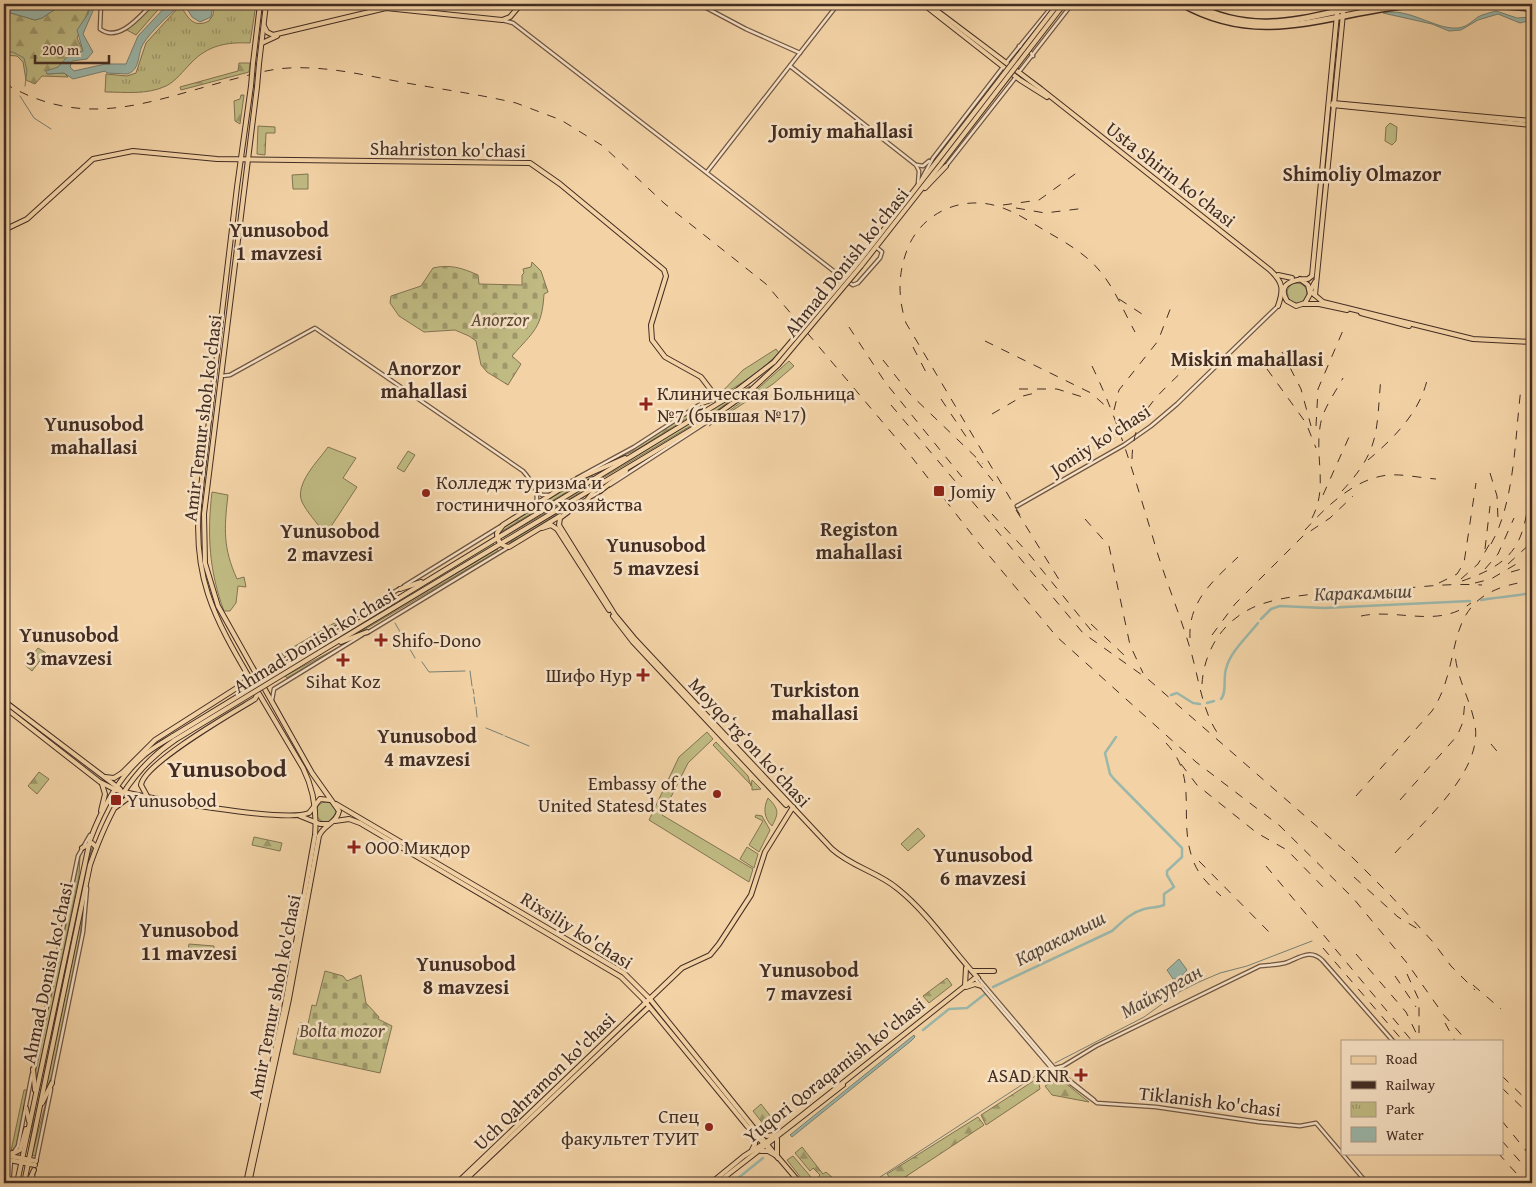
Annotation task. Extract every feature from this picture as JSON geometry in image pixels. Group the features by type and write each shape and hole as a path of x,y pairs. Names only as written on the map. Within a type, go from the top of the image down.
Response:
{"highway":[{"path":"1182,4 1215,19 1258,26 1290,27 1372,4"},
{"path":"1193,4 1223,16 1273,22 1296,21 1380,8 1424,4"},
{"path":"1478,4 1532,8"}],"main road":[{"name":"Amir Temur shoh ko'chasi","path":"248,1183 285,1004 316,822 314,805 306,774 221,629 206,591 198,544 199,506 260,4"},
{"name":"Amir Temur shoh ko'chasi","path":"266,4 220,376 205,507 204,545 210,583 221,614 314,776 335,803"},
{"path":"264,26 270,34 284,32 386,8 500,20 508,19 521,4"},
{"name":"Usta Shirin ko'chasi","path":"923,4 1005,65"},
{"name":"Usta Shirin ko'chasi","path":"928,4 1270,270 1282,277 1297,279"},
{"name":"Ahmad Donish ko'chasi","path":"319,650 332,645 719,413 752,389 876,247 910,204 937,161 1058,4"},
{"name":"Ahmad Donish ko'chasi","path":"859,265 919,182 1064,4"},
{"path":"1278,306 1287,283 1297,279 1312,277 1334,104 1340,14 1338,4"},
{"path":"1316,295 1318,239 1328,104 1340,14 1344,4"},
{"path":"262,43 284,32"},
{"path":"1328,104 1532,123"},
{"path":"1324,149 1329,149"},
{"name":"Shahriston ko'chasi","path":"4,230 27,218 81,168 96,158 138,151 207,159 530,163 548,175 664,270 666,276 651,325 652,340 662,354 698,375 710,389"},
{"path":"910,204 946,166"},
{"path":"237,187 243,188"},
{"name":"Usta Shirin ko'chasi","path":"1270,270 1281,282 1283,291"},
{"path":"1297,279 1307,283 1310,291 1323,302 1473,339 1532,343"},
{"path":"1303,304 1309,298 1310,291 1317,280"},
{"path":"1283,291 1288,303"},
{"path":"1278,306 1288,303 1296,306 1319,304 1472,341 1532,343"},
{"name":"Ahmad Donish ko'chasi","path":"17,1183 89,844 100,817 117,789 140,759 319,650 342,632 638,452 739,389 776,363"},
{"path":"710,389 717,398"},
{"path":"702,403 710,397 710,389"},
{"path":"702,403 739,389"},
{"path":"206,447 212,447"},
{"name":"Ahmad Donish ko'chasi","path":"502,525 586,474 638,452"},
{"path":"600,491 635,463"},
{"path":"586,474 596,477 600,484"},
{"name":"Ahmad Donish ko'chasi","path":"509,547 587,500 600,484"},
{"path":"199,506 205,507"},
{"name":"Moyqoʻrgʻon koʻchasi","path":"568,512 560,518 558,525 618,620 842,858 900,890 963,962"},
{"path":"502,525 497,537 501,544 509,547"},
{"name":"Moyqoʻrgʻon koʻchasi","path":"542,528 549,525 555,527 626,634 786,805"},
{"path":"400,589 428,579"},
{"path":"342,632 353,617"},
{"path":"332,645 367,632"},
{"path":"121,774 155,740 243,684 246,679 245,670"},
{"path":"147,796 141,789 141,780 164,759 202,731 256,699 258,693"},
{"path":"4,701 10,709 100,782 124,792 228,810 297,815 309,813 322,798 335,803 339,813 333,822 326,825 297,815"},
{"path":"4,707 10,709"},
{"path":"280,729 283,730 285,726"},
{"path":"46,737 117,789"},
{"name":"Ahmad Donish ko'chasi","path":"26,1183 28,1161 90,865 111,813 124,792 144,765 174,738"},
{"path":"101,776 113,778 121,774 140,759 155,740"},
{"path":"158,752 158,758 164,759"},
{"path":"100,782 105,796 100,817"},
{"path":"111,813 127,799 147,796"},
{"name":"Rixsiliy ko'chasi","path":"335,803 611,968 648,1003 743,1118 800,1183"},
{"path":"786,805 793,807"},
{"path":"786,805 788,812"},
{"name":"Uch Qahramon ko'chasi","path":"462,1183 682,968 709,955 717,947 751,895 764,854 788,812 793,807"},
{"path":"316,815 319,822 326,825"},
{"name":"Rixsiliy ko'chasi","path":"333,822 351,819 509,907"},
{"name":"Amir Temur shoh ko'chasi","path":"248,1183 289,999 320,835 322,830 333,822"},
{"path":"376,833 379,828"},
{"path":"82,848 89,844 93,844 96,847"},
{"path":"963,962 976,979"},
{"path":"963,962 972,971 976,979"},
{"path":"966,968 965,987 975,984 984,986"},
{"path":"972,971 994,971"},
{"name":"Yuqori Qoraqamish ko'chasi","path":"711,1183 719,1181 976,979"},
{"name":"Rixsiliy ko'chasi","path":"648,1003 672,1031"},
{"name":"Uch Qahramon ko'chasi","path":"457,1183 593,1056"},
{"path":"34,1070 35,1098"},
{"path":"39,1110 52,1084"},
{"path":"5,1157 16,1154 20,1149 30,1123 26,1108"},
{"name":"Rixsiliy ko'chasi","path":"743,1118 748,1126 766,1144"},
{"path":"748,1126 756,1139 750,1152"},
{"path":"756,1131 767,1136 778,1135 775,1144 778,1158"},
{"name":"Yuqori Qoraqamish ko'chasi","path":"719,1181 750,1152 766,1144"},
{"path":"748,1158 766,1150 778,1158"},
{"path":"5,1157 36,1163"},
{"path":"26,1183 34,1170"}],"street":[{"path":"100,4 100,30 112,33 130,25 152,4"},
{"path":"699,4 746,29 800,53"},
{"path":"707,172 838,4"},
{"name":"Ahmad Donish ko'chasi","path":"937,161 996,76 1054,4"},
{"path":"946,166 1072,4"},
{"path":"513,14 513,23"},
{"path":"500,20 513,23 852,285 861,280 880,258 882,252 876,247"},
{"path":"1019,46 1028,49 1032,56"},
{"path":"790,66 916,165 919,171 919,182"},
{"path":"996,76 1004,79 1008,86"},
{"path":"916,165 924,166 937,161"},
{"name":"Jomiy ko'chasi","path":"1017,506 1124,445 1151,426 1177,404 1278,306"},
{"path":"220,376 230,375 315,328 520,468 535,489 542,495 551,495"},
{"path":"573,481 634,447 702,403"},
{"path":"587,500 687,437 719,413"},
{"path":"534,505 538,498 535,489"},
{"name":"Ahmad Donish ko'chasi","path":"252,670 261,673 269,669 502,525"},
{"name":"Ahmad Donish ko'chasi","path":"272,704 272,692 280,685 509,547"},
{"path":"269,669 266,675 267,682 274,686 280,685"},
{"name":"Ahmad Donish ko'chasi","path":"5,1157 14,1152 18,1146 78,856 95,827"},
{"name":"Ahmad Donish ko'chasi","path":"32,1183 83,932 90,865"},
{"path":"976,979 993,995 1053,1069 1260,966 1285,963 1299,956 1312,954 1322,960 1392,1040"},
{"name":"Tiklanish ko'chasi","path":"1053,1069 1099,1103 1156,1107 1300,1126 1316,1123 1341,1152"},
{"name":"Tiklanish ko'chasi","path":"1342,1154 1367,1183"},
{"path":"5,1157 12,1164 9,1183"}],"green space":[{"path":"63,4 91,4 77,38 83,51 73,55 58,68 47,74 64,73 68,77 42,76 35,84 26,80 23,62 17,56 4,55 4,11 35,20 42,18"},
{"path":"155,4 163,4 136,35 127,30"},
{"path":"214,4 256,4 250,43 233,43 211,48 197,57 173,81 159,89 136,92 105,92 106,74 127,76 136,73 146,43 178,8 182,8 193,22 200,24 209,21 213,15"},
{"path":"239,63 250,63 249,72 181,90 180,87 238,71"},
{"path":"241,95 244,95 240,124 235,121 234,101 240,99"},
{"path":"1390,123 1397,127 1396,141 1392,145 1385,141 1386,127"},
{"path":"258,126 275,127 275,133 266,133 265,155 257,154"},
{"path":"308,174 308,189 293,189 292,175"},
{"name":"Anorzor","path":"532,262 541,271 548,292 544,294 541,315 536,328 512,356 521,364 508,385 487,372 481,365 476,341 469,336 455,330 424,332 399,316 390,303 391,296 421,286 433,268 456,267 467,270 478,275 479,284 522,285 523,269 531,267"},
{"path":"1293,283 1301,283 1307,289 1307,297 1301,303 1293,303 1287,297 1287,289"},
{"path":"776,349 779,353 765,365 750,377 718,396 743,370"},
{"path":"789,361 794,366 773,384 709,426 752,394"},
{"path":"750,386 716,411 600,478"},
{"path":"698,408 700,410 636,450 598,467 635,448"},
{"path":"328,447 356,458 343,478 357,487 328,531 323,531 304,506 300,495 304,480"},
{"path":"408,451 415,455 404,472 397,468"},
{"path":"587,476 593,476 499,533 503,528"},
{"path":"595,481 596,483 503,538 503,537"},
{"path":"212,492 228,495 225,528 227,548 237,579 244,577 246,587 238,586 236,603 230,611 224,611 212,567 210,523"},
{"path":"584,497 520,538 505,544"},
{"path":"493,543 494,545 325,647 341,635"},
{"path":"497,549 498,551 357,634 357,633"},
{"path":"336,622 337,624 279,658 278,656"},
{"path":"352,640 287,678 285,676"},
{"path":"38,648 46,653 32,671 25,665"},
{"path":"707,732 713,739 688,763 662,815 753,869 749,882 649,820 679,757"},
{"path":"716,742 748,776 751,784 713,745"},
{"path":"39,772 49,779 37,794 28,786"},
{"path":"752,780 761,789 752,790"},
{"path":"768,798 777,811 772,826 767,820 765,813 765,805"},
{"path":"326,802 333,805 336,812 333,819 326,822 319,819 316,812 319,805"},
{"path":"756,815 762,816 770,830 759,852 749,845 763,821 755,817"},
{"path":"918,828 925,836 908,851 901,844"},
{"path":"254,837 282,843 280,851 252,845"},
{"path":"93,846 85,872 28,1154 37,1097 84,872"},
{"path":"747,847 758,854 754,868 740,859"},
{"path":"80,855 79,876 36,1083 35,1066"},
{"path":"86,883 80,937 52,1076 44,1094"},
{"path":"189,944 214,946 213,954 188,951"},
{"name":"Bolta mozor","path":"325,971 343,976 347,981 361,975 366,1003 379,1017 378,1019 392,1026 380,1073 293,1054 300,1023 308,1024 312,1005 316,1006"},
{"path":"947,978 952,985 929,1003 923,996"},
{"path":"1038,1078 1040,1089 986,1125 981,1115"},
{"path":"1059,1078 1089,1102 1052,1095 1045,1086"},
{"path":"24,1090 27,1090 16,1147 11,1151"},
{"path":"48,1094 36,1156 32,1155"},
{"path":"761,1104 772,1118 764,1125 753,1111"},
{"path":"978,1117 984,1125 896,1183 887,1174"},
{"path":"802,1147 823,1174 826,1172 833,1178 826,1183 820,1183 816,1179 820,1175 813,1168 810,1171 795,1153"},
{"path":"793,1156 816,1183 805,1183 787,1160"}],"water":[{"path":"54,4 63,4 42,18 35,20 4,11 4,6 43,10"},
{"path":"91,4 95,4 95,6 83,34 93,52 87,59 72,61 70,67 74,71 105,64 126,64 138,36 168,4 195,4 199,9 203,4 213,4 211,17 200,22 192,17 186,7 179,6 143,44 137,65 128,74 107,73 105,71 73,79 64,73 47,74 46,71 58,67 69,55 83,51 77,30 88,14"},
{"path":"1496,11 1517,18 1532,17 1532,20 1520,23 1498,14 1478,20 1461,30 1449,31 1432,24 1383,13 1402,13 1440,26 1458,28 1480,16"},
{"path":"1179,959 1187,970 1179,979 1173,979 1167,970"},
{"path":"914,1035 915,1037 911,1041 792,1137 790,1135"}],"waterway":[{"path":"4,52 13,52 24,58 27,71 25,86"},
{"path":"20,96 34,118 51,129"},
{"name":"Каракамыш","path":"1481,600 1523,595 1532,592"},
{"name":"Каракамыш","path":"1261,619 1271,609 1280,606 1324,608 1470,601"},
{"path":"395,623 415,658"},
{"name":"Каракамыш","path":"1221,699 1224,693 1225,673 1228,663 1235,651 1258,623"},
{"path":"422,662 429,672 465,671"},
{"path":"470,671 472,686"},
{"path":"473,689 474,694"},
{"name":"Каракамыш","path":"1171,695 1177,693 1193,703 1200,704"},
{"path":"474,697 475,704"},
{"name":"Каракамыш","path":"1207,703 1214,701"},
{"path":"476,707 477,717"},
{"path":"486,728 503,735"},
{"path":"505,736 529,746"},
{"name":"Каракамыш","path":"993,987 1112,931 1134,913 1164,905 1164,894 1174,887 1167,875 1167,871 1182,857 1182,848 1110,774 1105,753 1116,737"},
{"name":"Майкурган","path":"1055,1063 1144,1017 1179,992 1199,982 1312,941"},
{"name":"Каракамыш","path":"923,1030 949,1009 967,1008 985,994"},
{"name":"Майкурган","path":"871,1183 1040,1073"},
{"name":"Каракамыш","path":"732,1183 763,1158"}],"railway":[{"path":"4,83 34,98 62,106 89,109 116,108 274,70 289,68 331,70 516,103 561,120 603,146 665,204 766,284 907,451 977,541 1057,637 1196,762 1280,826 1353,898 1407,963 1443,1014 1466,1040"},
{"path":"1003,205 1039,200 1082,169"},
{"path":"1020,515 906,323 901,303 900,283 903,263 910,243 926,222 947,209 971,203 997,206 1027,220 1066,243 1093,264 1109,284 1135,332"},
{"path":"1016,208 1045,213 1086,208"},
{"path":"1119,299 1142,314"},
{"path":"1114,410 1119,390 1158,341 1171,307"},
{"path":"849,327 885,382 962,477"},
{"path":"1316,426 1318,389 1344,328"},
{"path":"985,341 1091,393 1109,409"},
{"path":"913,347 929,378"},
{"path":"1282,352 1301,389 1311,426"},
{"path":"883,360 909,393 983,464"},
{"path":"1132,459 1137,428 1143,415 1160,393 1193,361"},
{"path":"1092,366 1111,409 1126,451 1161,565 1189,645 1209,717 1221,738"},
{"path":"1267,369 1306,423 1316,448"},
{"path":"1342,491 1355,476 1370,451 1377,426 1381,377"},
{"path":"1312,518 1319,496 1319,439 1321,421 1343,378"},
{"path":"1368,460 1396,434 1412,414 1427,380"},
{"path":"1491,544 1505,509 1509,489 1521,388"},
{"path":"1019,389 1057,389 1089,399"},
{"path":"992,414 1023,396 1035,393"},
{"path":"941,399 967,438"},
{"path":"891,405 1083,633 1149,680 1352,857 1391,896 1433,942 1451,966 1475,990"},
{"path":"1323,495 1349,437"},
{"path":"1529,483 1532,460"},
{"path":"977,461 993,481"},
{"path":"1490,473 1497,496 1498,519"},
{"path":"1305,530 1332,503 1353,487 1365,481 1389,475 1436,479"},
{"path":"1462,581 1498,564 1517,543 1523,530 1532,476"},
{"path":"1439,583 1457,574 1464,563 1476,483"},
{"path":"1212,635 1235,604 1303,536 1330,518 1353,496"},
{"path":"1485,549 1490,506"},
{"path":"1016,510 1063,586"},
{"path":"992,514 1029,554 1094,634"},
{"path":"1485,569 1498,554 1514,518"},
{"path":"1085,519 1109,546 1130,645 1143,673"},
{"path":"1461,579 1478,564 1493,538"},
{"path":"1508,564 1532,542"},
{"path":"1190,638 1193,613 1198,602 1204,592 1238,557"},
{"path":"1475,583 1491,579 1518,563"},
{"path":"1511,572 1532,566"},
{"path":"1356,796 1432,711 1442,691 1458,632 1466,615 1478,601 1497,589 1524,582"},
{"path":"1202,684 1206,661 1215,641 1238,616 1262,604 1296,596 1335,592 1446,585 1482,585"},
{"path":"1361,616 1375,614 1445,615 1458,611 1471,603"},
{"path":"1091,624 1124,655"},
{"path":"1395,853 1449,794 1470,760 1475,742 1475,725 1458,671 1455,652"},
{"path":"1400,800 1457,736 1463,722 1465,700"},
{"path":"1166,743 1176,757 1182,771 1185,785 1187,829 1193,860 1201,875 1221,896"},
{"path":"1491,744 1501,756"},
{"path":"1181,764 1197,785 1257,833 1287,850 1328,892"},
{"path":"1199,861 1272,935"},
{"path":"1266,866 1411,1040"},
{"path":"1354,877 1398,917 1418,929"},
{"path":"1323,948 1402,1040"},
{"path":"1356,954 1406,1012 1420,1040"},
{"path":"1407,974 1419,1000 1419,1033"},
{"path":"1395,976 1416,1007"},
{"path":"1473,985 1501,1009"},
{"path":"1445,1023 1454,1040"},
{"path":"1504,1078 1532,1105"},
{"path":"1504,1090 1532,1117"},
{"path":"1504,1123 1532,1158"},
{"path":"1504,1143 1532,1175"},
{"path":"1499,1154 1525,1183"}],"place":[{"name":"Клиническая Больница №7 (бывшая №17)","path":"646,404"},
{"name":"Jomiy","path":"939,491"},
{"name":"Колледж туризма и гостиничного хозяйства","path":"426,493"},
{"name":"Shifo-Dono","path":"381,640"},
{"name":"Sihat Koz","path":"343,660"},
{"name":"Шифо Нур","path":"643,675"},
{"name":"Embassy of the United Statesd States","path":"717,794"},
{"name":"Yunusobod","path":"116,800"},
{"name":"ООО Микдор","path":"354,847"},
{"name":"ASAD KNR","path":"1081,1075"},
{"name":"Спец факультет ТУИТ","path":"709,1127"}],"district":[{"name":"Jomiy mahallasi","path":"842,131"},
{"name":"Shimoliy Olmazor","path":"1362,174"},
{"name":"Yunusobod 1 mavzesi","path":"279,242"},
{"name":"Miskin mahallasi","path":"1247,359"},
{"name":"Anorzor mahallasi","path":"424,380"},
{"name":"Yunusobod mahallasi","path":"94,436"},
{"name":"Registon mahallasi","path":"859,540"},
{"name":"Yunusobod 2 mavzesi","path":"330,542"},
{"name":"Yunusobod 5 mavzesi","path":"656,556"},
{"name":"Yunusobod 3 mavzesi","path":"69,646"},
{"name":"Turkiston mahallasi","path":"815,702"},
{"name":"Yunusobod 4 mavzesi","path":"427,748"},
{"name":"Yunusobod","path":"227,769"},
{"name":"Yunusobod 6 mavzesi","path":"983,866"},
{"name":"Yunusobod 11 mavzesi","path":"189,942"},
{"name":"Yunusobod 8 mavzesi","path":"466,976"},
{"name":"Yunusobod 7 mavzesi","path":"809,982"}]}
